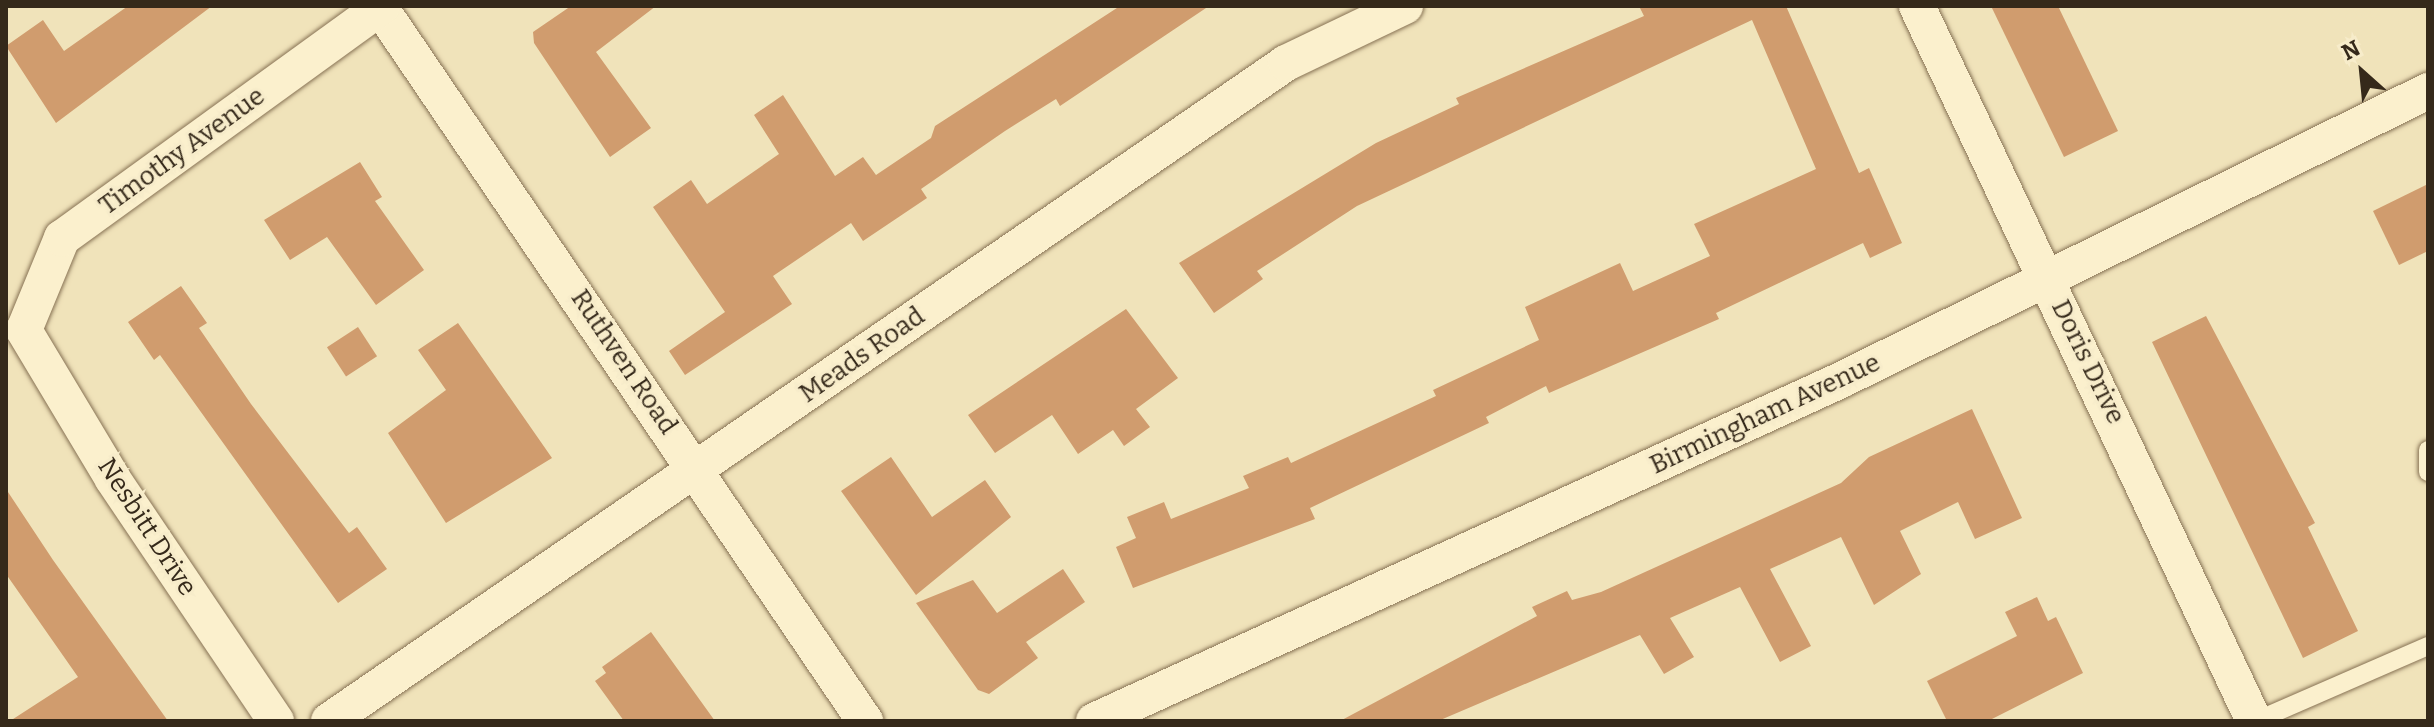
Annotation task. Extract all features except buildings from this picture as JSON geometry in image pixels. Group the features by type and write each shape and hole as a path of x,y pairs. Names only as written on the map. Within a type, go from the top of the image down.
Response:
{"street":[{"name":"Ruthven Road","path":"380,6 865,721"},
{"name":"Timothy Avenue","path":"24,330 62,238 380,6"},
{"name":"Meads Road","path":"329,721 1286,63 1405,6"},
{"name":"Doris Drive","path":"1917,6 2255,721"},
{"name":"Birmingham Avenue","path":"1094,721 2048,278 2428,91"},
{"name":"Nesbitt Drive","path":"24,330 113,479 276,721"}],"lane":[{"path":"2428,450 2428,472"},
{"path":"2255,721 2428,646"}]}
